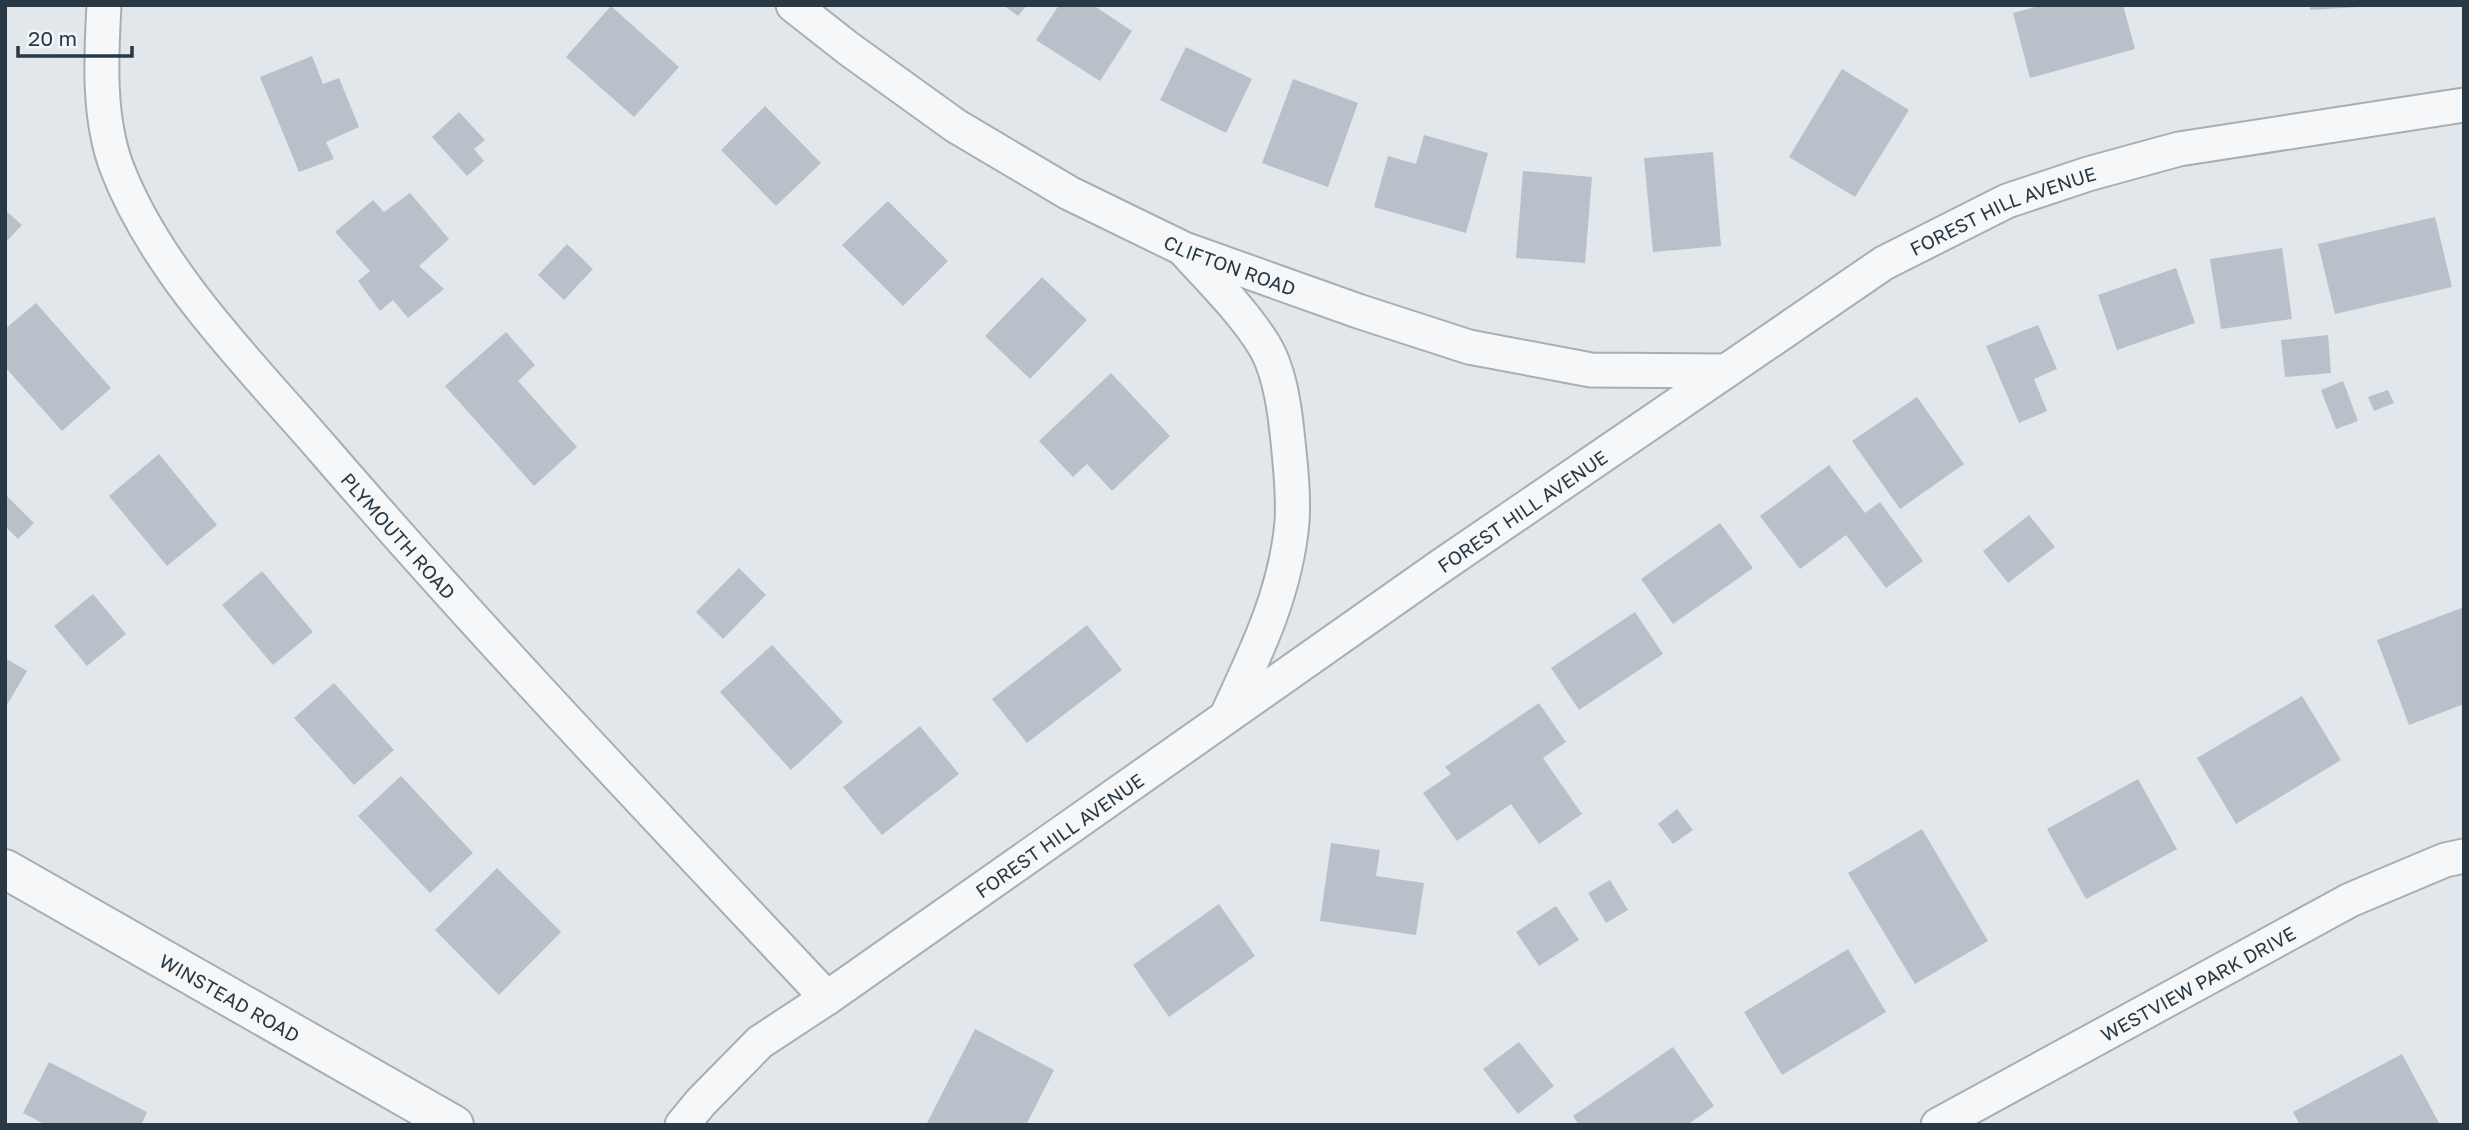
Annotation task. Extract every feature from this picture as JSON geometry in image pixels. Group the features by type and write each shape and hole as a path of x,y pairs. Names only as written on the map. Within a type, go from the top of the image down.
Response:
{"street":[{"name":"PLYMOUTH ROAD","path":"104,5 101,99 116,166 149,235 211,319 388,524 565,719 827,998"},
{"name":"CLIFTON ROAD","path":"793,5 956,126 1069,193 1184,249 1358,312 1469,347 1591,370 1724,371"},
{"name":"FOREST HILL AVENUE","path":"682,1125 760,1042 827,998 1227,714 1724,371 1884,264 2007,201 2088,174 2179,149 2464,105"},
{"path":"1184,249 1231,302 1265,346 1283,395 1289,454 1292,520 1285,569 1266,630 1227,714"},
{"name":"WESTVIEW PARK DRIVE","path":"1938,1125 2350,900 2445,859 2464,856"},
{"name":"WINSTEAD ROAD","path":"5,869 454,1125"}],"building":[{"path":"1003,5 1027,5 1018,16"},
{"path":"1059,5 1093,5 1132,31 1100,81 1036,40"},
{"path":"2042,5 2123,5 2135,49 2030,78 2013,13"},
{"path":"2310,5 2358,5 2358,7 2310,10"},
{"path":"611,6 679,67 634,117 566,57"},
{"path":"1186,47 1252,79 1226,133 1160,100"},
{"path":"312,56 323,84 339,78 359,127 326,142 334,159 299,172 260,77"},
{"path":"1842,69 1909,110 1855,197 1789,157"},
{"path":"1293,79 1358,103 1328,187 1262,163"},
{"path":"765,106 821,163 776,206 721,150"},
{"path":"459,112 485,140 474,149 484,161 467,176 432,137"},
{"path":"1424,135 1488,153 1466,233 1374,207 1388,156 1416,164"},
{"path":"1713,152 1721,246 1653,252 1644,158"},
{"path":"1523,171 1592,177 1585,263 1516,258"},
{"path":"410,193 449,239 419,266 444,289 408,318 393,300 380,311 358,281 370,271 335,232 373,200 384,212"},
{"path":"888,201 948,261 903,306 842,245"},
{"path":"5,210 22,225 5,243"},
{"path":"2435,217 2452,287 2335,314 2318,244"},
{"path":"567,244 593,269 564,300 538,275"},
{"path":"2282,248 2292,319 2221,329 2210,259"},
{"path":"2176,268 2195,323 2117,350 2098,295"},
{"path":"1042,277 1087,320 1030,379 985,336"},
{"path":"36,303 111,388 62,431 5,367 5,329"},
{"path":"2038,325 2057,369 2034,379 2047,411 2019,423 1986,346"},
{"path":"506,332 535,365 518,381 577,447 534,486 445,386"},
{"path":"2328,335 2331,373 2285,377 2281,340"},
{"path":"1111,373 1170,436 1112,491 1087,464 1073,477 1039,441"},
{"path":"2343,381 2358,421 2336,429 2321,390"},
{"path":"2388,390 2394,403 2374,411 2368,397"},
{"path":"1917,397 1964,464 1900,509 1852,441"},
{"path":"159,454 217,525 167,566 109,496"},
{"path":"1829,465 1865,513 1880,502 1923,561 1886,588 1846,535 1800,569 1760,516"},
{"path":"7,496 34,523 18,539 5,526"},
{"path":"2029,515 2055,547 2008,583 1983,551"},
{"path":"1720,523 1753,568 1673,624 1641,579"},
{"path":"739,568 766,595 723,639 696,612"},
{"path":"262,571 313,632 273,665 222,605"},
{"path":"93,594 126,634 87,666 54,626"},
{"path":"2464,607 2464,704 2409,725 2377,640"},
{"path":"1635,612 1663,654 1579,710 1551,668"},
{"path":"1087,625 1122,670 1027,743 992,699"},
{"path":"772,645 843,722 791,770 720,692"},
{"path":"5,658 27,671 5,708"},
{"path":"334,683 394,750 354,785 294,718"},
{"path":"2302,696 2341,760 2236,824 2197,758"},
{"path":"1539,703 1566,742 1543,758 1582,814 1539,844 1511,804 1457,841 1423,793 1451,774 1445,767"},
{"path":"920,726 959,774 882,835 843,787"},
{"path":"401,776 473,853 430,893 358,816"},
{"path":"2138,779 2177,849 2086,899 2047,829"},
{"path":"1677,809 1693,830 1673,844 1658,824"},
{"path":"1922,829 1988,941 1915,984 1848,873"},
{"path":"1331,843 1380,850 1376,876 1424,883 1416,935 1320,921"},
{"path":"497,868 561,932 499,995 435,930"},
{"path":"1610,880 1628,910 1606,923 1588,893"},
{"path":"1219,904 1255,956 1169,1017 1133,965"},
{"path":"1556,906 1579,940 1539,966 1516,932"},
{"path":"1848,949 1886,1012 1782,1075 1744,1012"},
{"path":"975,1029 1054,1070 1026,1125 926,1125"},
{"path":"1519,1042 1554,1086 1518,1114 1483,1069"},
{"path":"1673,1047 1714,1106 1687,1125 1579,1125 1573,1116"},
{"path":"2402,1054 2440,1125 2300,1125 2293,1112"},
{"path":"49,1062 147,1112 141,1125 46,1125 23,1113"}]}
